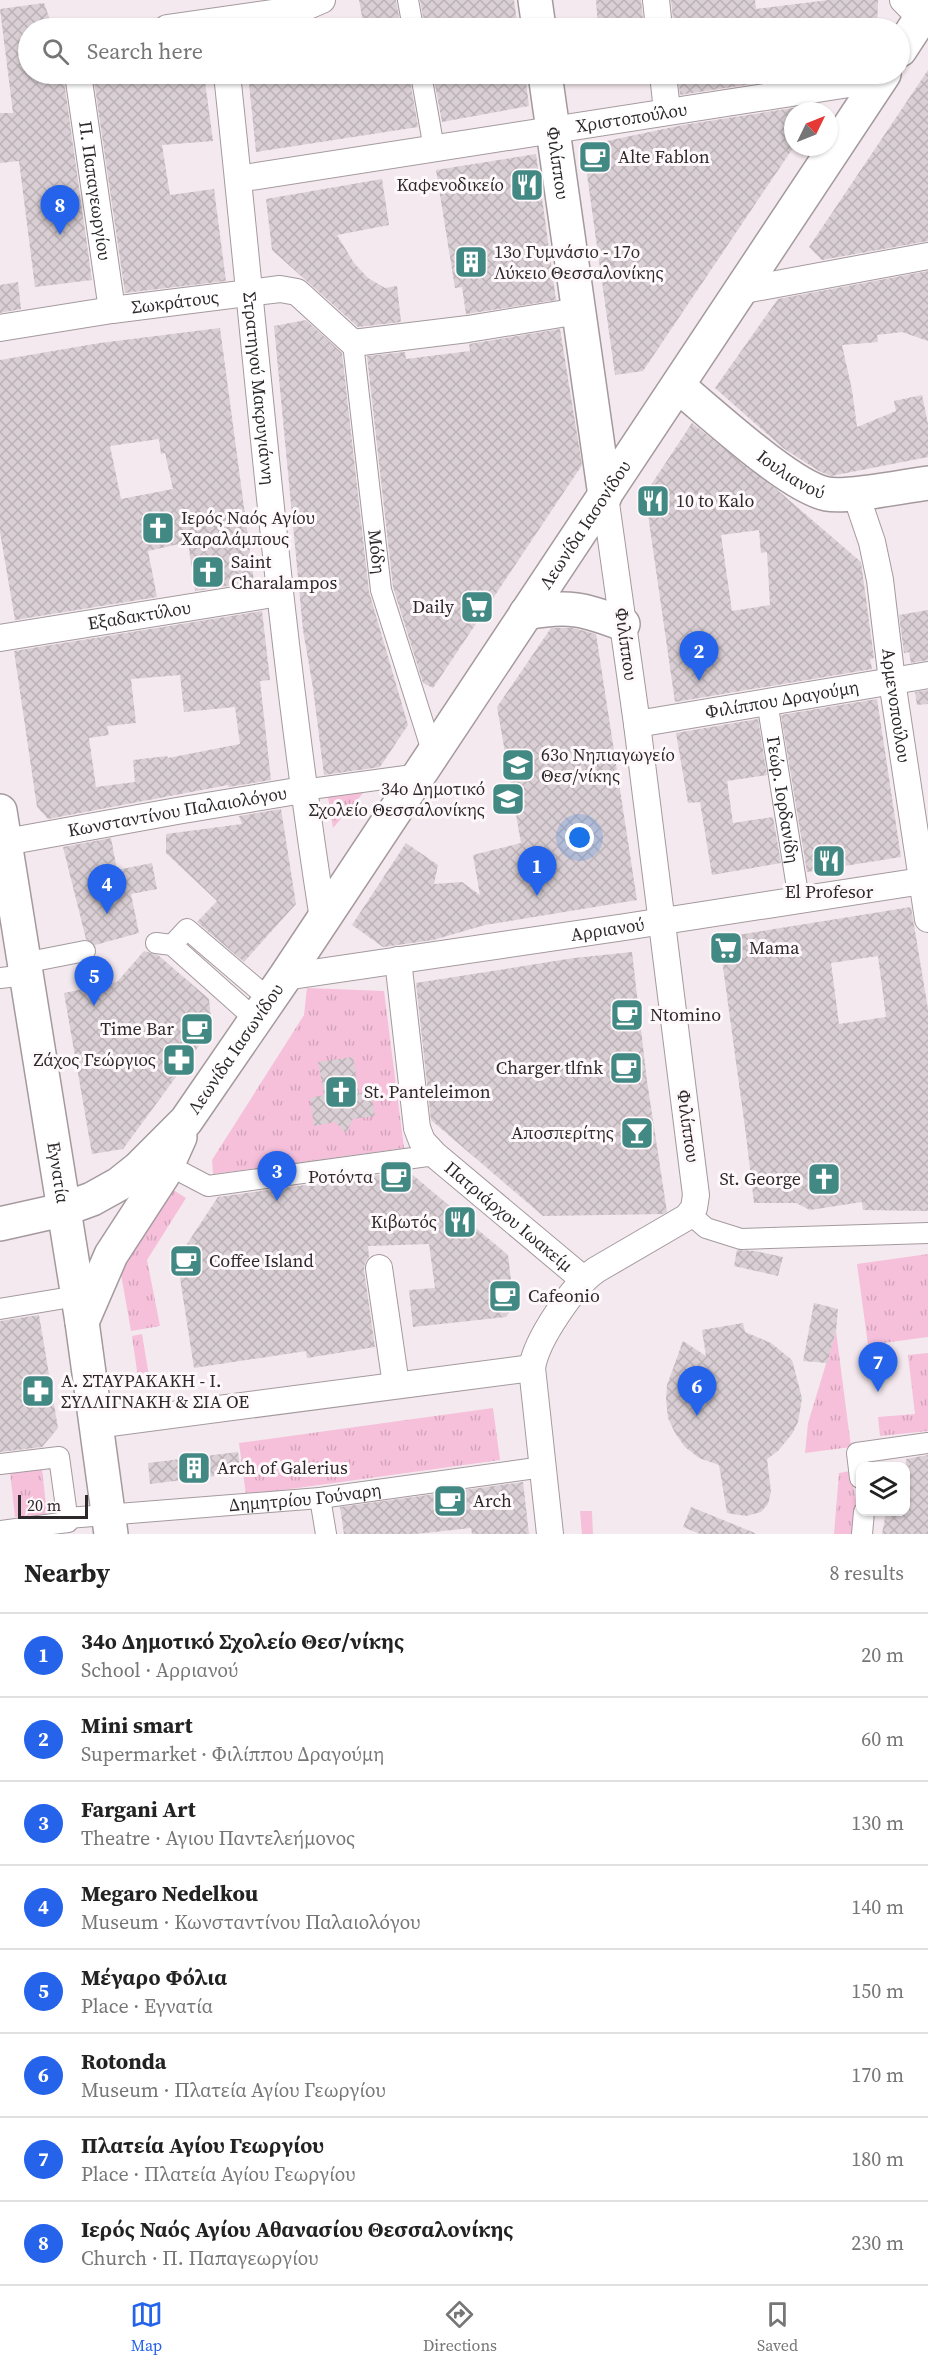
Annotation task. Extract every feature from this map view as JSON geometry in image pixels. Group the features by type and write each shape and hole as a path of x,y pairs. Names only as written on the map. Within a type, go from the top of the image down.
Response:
{"main road":[{"path":"535,0 538,18"},
{"path":"910,25 917,8"},
{"name":"Φιλίππου","path":"546,84 604,496"},
{"name":"Λεωνίδα Ιασονίδου","path":"270,998 878,84"},
{"name":"Ιουλιανού","path":"678,386 776,466 813,490 829,495 928,483"},
{"path":"526,614 567,608 597,614 623,624"},
{"name":"Εγνατία","path":"3,838 17,972 79,1309 109,1524"},
{"name":"Λεωνίδα Ιασωνίδου","path":"186,1121 270,998"},
{"path":"0,1224 62,1210 102,1194 119,1184 186,1121"},
{"path":"79,1309 168,1165 186,1121"}],"street":[{"path":"257,18 301,9 322,0"},
{"path":"408,0 411,18"},
{"path":"656,0 658,18"},
{"name":"Π. Παπαγεωργίου","path":"79,84 112,310"},
{"name":"Στρατηγού Μακρυγιάννη","path":"228,84 279,593 303,790 323,919"},
{"path":"423,84 434,149"},
{"path":"664,84 667,111"},
{"name":"Χριστοπούλου","path":"238,179 834,84"},
{"path":"739,291 928,256"},
{"name":"Σωκράτους","path":"0,328 250,291 286,289 297,292 353,343"},
{"path":"353,343 468,329 579,311"},
{"name":"Μόδη","path":"353,343 381,590 426,764"},
{"name":"Αρμενοπούλου","path":"855,492 872,542 880,580 892,681 925,880 928,919"},
{"name":"Φιλίππου","path":"604,496 637,724 696,1187 695,1204 690,1214"},
{"name":"Εξαδακτύλου","path":"0,638 279,593"},
{"name":"Φιλίππου Δραγούμη","path":"637,724 928,675"},
{"name":"Γεώρ. Ιορδανίδη","path":"767,701 800,900"},
{"name":"Κωνσταντίνου Παλαιολόγου","path":"3,838 303,790 426,764"},
{"name":"Αρριανού","path":"270,998 398,960 925,880"},
{"path":"164,944 187,929 270,998"},
{"path":"17,972 85,951"},
{"name":"Πατριάρχου Ιωακείμ","path":"398,960 417,1128 422,1141 435,1155 583,1279"},
{"path":"168,1165 208,1186 435,1155"},
{"path":"550,1534 533,1360 548,1329 583,1279 690,1214 706,1228 741,1239 928,1233"},
{"path":"379,1268 396,1385"},
{"path":"0,1309 79,1309"},
{"path":"95,1425 532,1368"},
{"path":"858,1462 857,1454 928,1443"},
{"path":"0,1464 59,1457 68,1518"},
{"name":"Δημητρίου Γούναρη","path":"0,1531 69,1522 68,1518 109,1524 543,1467"},
{"path":"320,1498 326,1534"},
{"path":"862,1534 864,1516"}],"green space":[{"path":"370,785 333,828 327,791"},
{"path":"307,988 384,991 404,1148 213,1174 212,1160 304,1015"},
{"path":"167,1186 186,1198 147,1260 160,1326 131,1331 118,1257"},
{"path":"928,1254 928,1337 868,1345 857,1264"},
{"path":"836,1331 851,1447 805,1453 808,1423"},
{"path":"142,1334 149,1376 138,1378 132,1336"},
{"path":"928,1353 928,1431 880,1436 878,1417 915,1414 908,1355"},
{"path":"493,1408 500,1460 246,1495 239,1443"},
{"path":"42,1469 47,1514 15,1517 10,1472"},
{"path":"850,1471 856,1501 854,1534 834,1534 839,1473"},
{"path":"580,1511 592,1511 593,1534 582,1534"}],"building":[{"path":"359,0 396,0 399,18 362,18"},
{"path":"420,0 514,0 517,18 423,18"},
{"path":"596,0 641,0 643,18 597,18"},
{"path":"671,0 755,0 756,9 829,0 878,0 877,18 673,18"},
{"path":"44,3 49,18 18,18 18,84 64,84 92,280 35,287 19,161 0,163 0,113 13,113 0,9"},
{"path":"928,70 928,241 822,260 809,247"},
{"path":"94,84 205,84 213,141 162,145 170,195 214,189 226,281 125,293"},
{"path":"249,84 411,84 418,127 256,152"},
{"path":"435,84 526,84 529,106 442,122"},
{"path":"679,84 752,84 680,95"},
{"path":"784,109 784,156 788,156 643,371 615,375 583,146 683,125"},
{"name":"13ο Γυμνάσιο - 17ο Λύκειο Θεσσαλονίκης","path":"536,154 556,300 466,314 462,287 455,288 436,170"},
{"path":"382,179 389,225 337,235 354,263 368,278 385,288 397,286 401,322 358,327 272,250 266,199"},
{"path":"928,271 928,341 902,332 877,335 878,342 842,345 857,427 896,411 894,401 922,395 928,424 928,457 831,476 783,448 715,388 778,299"},
{"path":"18,282 21,309 0,313 0,285"},
{"path":"306,320 342,353 369,592 408,725 380,767 324,775 303,630 274,326"},
{"path":"220,328 254,582 195,591 188,542 148,551 157,597 15,620 0,532 0,360 100,343","holes":["159,439 161,454 165,453 173,489 121,499 110,446"]},
{"path":"560,329 582,465 433,688 423,683 393,587 367,356 405,352 406,359 470,351 469,344"},
{"path":"692,423 775,488 861,562 874,658 870,659 872,669 675,702 645,494","holes":["759,530 761,553 767,552 770,605 732,611 721,535"]},
{"path":"928,610 928,660 911,663 909,652 904,653 899,615"},
{"path":"262,611 270,680 260,681 271,780 229,787 228,785 48,819 37,807 14,651","holes":["180,675 184,712 235,707 240,744 168,758 167,756 133,760 135,782 96,787 89,738 109,735 107,726 136,723 131,679"]},
{"path":"551,628 573,628 596,634 637,900 485,925 433,940 383,947 352,925 406,843 438,865 434,884 462,882 480,895 473,855 521,843 497,707"},
{"path":"928,690 928,704 917,705 915,692"},
{"path":"877,699 901,857 807,872 781,715"},
{"path":"758,719 767,775 727,781 733,823 773,817 781,863 712,875 700,802 688,803 676,733"},
{"path":"281,809 296,904 244,962 197,922 217,901 166,853 166,834 242,824 239,816"},
{"path":"111,838 117,870 152,863 157,889 131,894 139,933 95,945 86,939 63,847"},
{"path":"911,907 928,1009 928,1211 863,1210 862,1202 810,1210 796,1203 754,1203 719,938","holes":["878,956 886,1017 839,1024 831,963"]},
{"path":"144,951 158,955 209,999 212,1028 123,1149 92,1154 64,993 117,982"},
{"path":"632,952 647,1081 667,1212 663,1214 543,1216 431,1120 416,983 574,958"},
{"name":"St. Panteleimon","path":"353,1057 359,1093 371,1092 375,1116 353,1119 346,1133 335,1122 314,1126 310,1098 324,1095 318,1062"},
{"path":"408,1171 508,1255 514,1305 506,1317 413,1327 409,1290 435,1288 429,1244 368,1246 369,1257 364,1270 375,1347 307,1358 306,1351 194,1368 177,1259 218,1197"},
{"path":"737,1250 783,1257 778,1276 734,1266"},
{"path":"814,1303 838,1309 836,1331 827,1363 803,1361"},
{"path":"39,1315 58,1428 42,1447 0,1452 0,1321"},
{"path":"743,1323 745,1332 771,1343 792,1360 802,1398 798,1422 792,1434 778,1451 767,1459 771,1492 768,1504 761,1512 746,1516 727,1513 719,1465 699,1458 685,1447 668,1418 666,1399 667,1385 683,1341 706,1356 702,1330"},
{"name":"Arch of Galerius","path":"238,1452 241,1473 150,1484 148,1463"},
{"path":"928,1455 928,1534 882,1534 885,1516 910,1516 910,1462 906,1462 906,1459"},
{"path":"523,1482 529,1534 472,1534 471,1528 415,1534 344,1534 340,1507"},
{"path":"691,1507 755,1534 700,1534 683,1527"}],"place":[{"name":"Alte Fablon","path":"595,157"},
{"name":"Καφενοδικείο","path":"527,185"},
{"name":"Ιερός Ναός Αγίου Αθανασίου Θεσσαλονίκης","path":"60,235"},
{"name":"13ο Γυμνάσιο - 17ο Λύκειο Θεσσαλονίκης","path":"471,262"},
{"name":"10 to Kalo","path":"653,501"},
{"name":"Ιερός Ναός Αγίου Χαραλάμπους","path":"158,528"},
{"name":"Saint Charalampos","path":"208,572"},
{"name":"Daily","path":"477,607"},
{"name":"Mini smart","path":"699,681"},
{"name":"63ο Νηπιαγωγείο Θεσ/νίκης","path":"518,765"},
{"name":"34ο Δημοτικό Σχολείο Θεσσαλονίκης","path":"508,799"},
{"name":"El Profesor","path":"829,861"},
{"name":"34ο Δημοτικό Σχολείο Θεσ/νίκης","path":"537,896"},
{"name":"Megaro Nedelkou","path":"107,914"},
{"name":"Mama","path":"726,948"},
{"name":"Μέγαρο Φόλια","path":"94,1006"},
{"name":"Ntomino","path":"627,1015"},
{"name":"Time Bar","path":"197,1029"},
{"name":"Ζάχος Γεώργιος","path":"179,1060"},
{"name":"Charger tlfnk","path":"626,1068"},
{"name":"St. Panteleimon","path":"341,1092"},
{"name":"Αποσπερίτης","path":"637,1133"},
{"name":"Ροτόντα","path":"396,1177"},
{"name":"St. George","path":"824,1179"},
{"name":"Fargani Art","path":"277,1201"},
{"name":"Κιβωτός","path":"460,1222"},
{"name":"Coffee Island","path":"186,1261"},
{"name":"Cafeonio","path":"505,1296"},
{"name":"Α. ΣΤΑΥΡΑΚΑΚΗ - Ι. ΣΥΛΛΙΓΝΑΚΗ & ΣΙΑ ΟΕ","path":"38,1391"},
{"name":"Πλατεία Αγίου Γεωργίου","path":"878,1392"},
{"name":"Rotonda","path":"697,1416"},
{"name":"Arch of Galerius","path":"194,1468"},
{"name":"Arch","path":"450,1501"}]}
